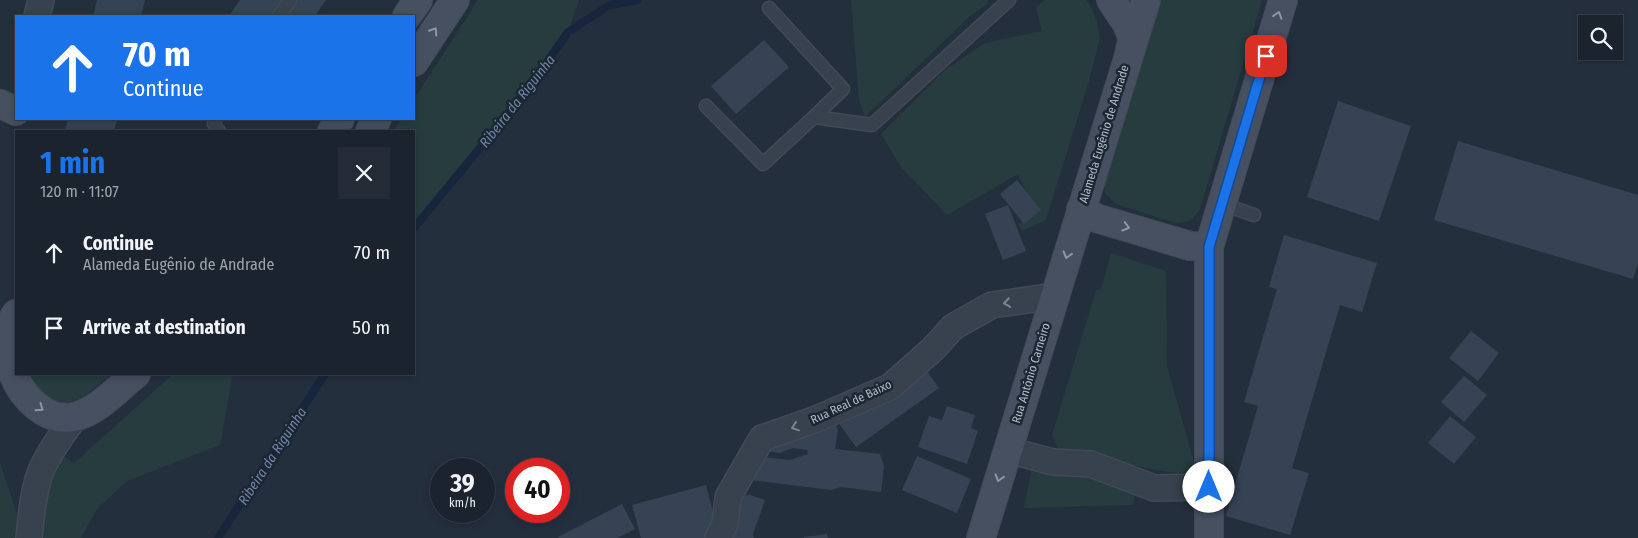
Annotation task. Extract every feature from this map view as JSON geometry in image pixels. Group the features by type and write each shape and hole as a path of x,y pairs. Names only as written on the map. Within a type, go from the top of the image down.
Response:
{"street":[{"path":"37,15 41,0"},
{"path":"408,15 418,0"},
{"path":"415,60 455,0"},
{"path":"1111,0 1128,24 1132,39 1129,52"},
{"name":"Alameda Eugênio de Andrade","path":"1146,0 1081,208 1096,218 1190,246 1209,247"},
{"path":"1209,538 1209,247 1283,0"},
{"path":"0,104 15,110"},
{"name":"Rua António Carneiro","path":"981,538 1081,208"},
{"name":"Rua Real de Baixo","path":"718,538 725,524 728,497 762,438 814,420 890,387 953,327 992,306 1055,296"},
{"path":"10,315 8,341 11,369 21,391 44,412 59,418 75,417 90,411 135,375"},
{"path":"29,538 30,520 40,474 56,443 75,417"},
{"path":"1008,450 1054,462 1091,464 1154,488 1209,487"}],"lane":[{"path":"280,15 290,0"},
{"path":"814,117 872,125 1009,0"},
{"path":"706,106 763,164 843,89 769,8"},
{"path":"1222,204 1254,215"}],"green space":[{"path":"478,0 579,0 568,32 526,92 415,227 415,130 394,130 400,120 415,120 415,97"},
{"path":"851,0 988,0 987,4 970,16 865,117 859,100"},
{"path":"1045,0 1086,0 1097,21 1100,38 1089,81 1046,220 1022,231 1018,224 1037,214 1018,174 947,215 901,167 881,134 945,70 985,43 1042,31 1036,7"},
{"path":"1160,0 1262,0 1200,209 1190,221 1178,223 1116,204 1105,193 1104,182"},
{"path":"1111,253 1166,271 1167,366 1194,462 1194,472 1187,474 1162,471 1060,451 1052,435 1096,290 1101,289"},
{"path":"28,375 110,375 83,398 66,403 52,402 34,388"},
{"path":"172,375 233,375 220,445 127,481 97,509 81,538 30,538 59,453 74,463"},
{"path":"0,463 25,538 0,538"},
{"path":"1032,466 1086,470 1135,490 1133,505 1024,508"}],"building":[{"path":"97,0 145,0 141,15 93,15"},
{"path":"240,0 326,0 316,15 230,15"},
{"path":"764,40 789,67 736,114 711,86"},
{"path":"1338,101 1411,126 1379,221 1307,197"},
{"path":"68,120 117,120 114,130 65,130"},
{"path":"1458,141 1638,195 1638,264 1633,279 1434,220"},
{"path":"1017,180 1041,210 1024,224 1000,194"},
{"path":"1008,205 1026,251 1003,260 985,214"},
{"path":"1284,235 1377,263 1362,312 1340,305 1292,468 1309,473 1290,535 1226,516 1258,406 1244,402 1277,289 1269,287"},
{"path":"1471,331 1499,353 1478,381 1449,358"},
{"path":"916,356 939,388 856,447 833,415"},
{"path":"1464,376 1487,395 1464,422 1441,402"},
{"path":"828,403 838,430 835,449 880,454 884,466 881,492 841,487 831,490 751,480 753,456 790,460 808,454 807,450 793,448 780,453 765,451"},
{"path":"947,406 975,415 971,428 978,431 967,464 918,447 929,416 942,420"},
{"path":"1450,416 1476,437 1454,464 1428,443"},
{"path":"917,456 971,479 957,513 902,490"},
{"path":"706,485 720,538 641,538 632,505"},
{"path":"750,495 765,500 753,534 754,538 725,538 738,496"},
{"path":"622,504 635,529 617,538 558,537"},
{"path":"827,534 828,538 804,538 804,537"}],"waterway":[{"name":"Ribeira da Riguinha","path":"415,227 526,92 568,32 610,5 638,0"},
{"name":"Ribeira da Riguinha","path":"218,538 324,375"}],"route":[{"path":"1209,487 1209,247 1266,56"}]}
